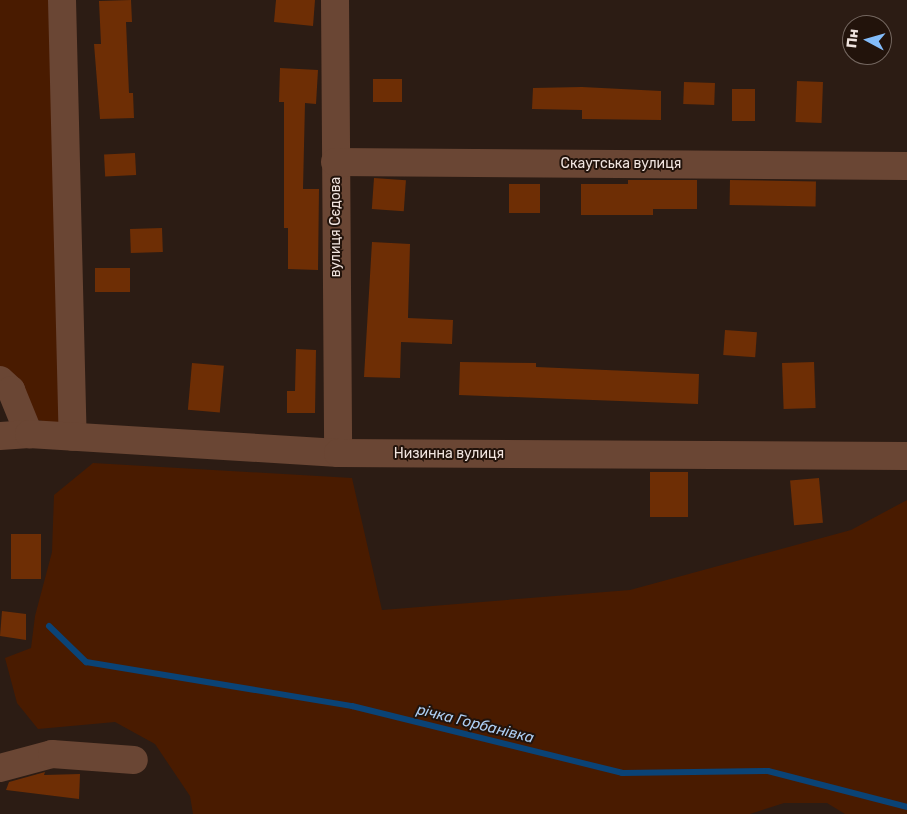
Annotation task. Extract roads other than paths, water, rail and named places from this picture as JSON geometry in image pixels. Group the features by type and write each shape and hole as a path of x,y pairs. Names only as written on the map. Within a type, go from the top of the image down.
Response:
{"street":[{"path":"62,0 73,437"},
{"name":"вулиця Сєдова","path":"335,0 338,453"},
{"name":"Скаутська вулиця","path":"335,162 907,166"},
{"path":"0,380 11,390 29,434"},
{"name":"Низинна вулиця","path":"0,436 29,434 338,453 902,456"},
{"path":"0,768 52,754 134,760"}],"waterway":[{"name":"річка Горбанівка","path":"49,626 86,662 352,706 622,773 768,771 907,807"}]}
